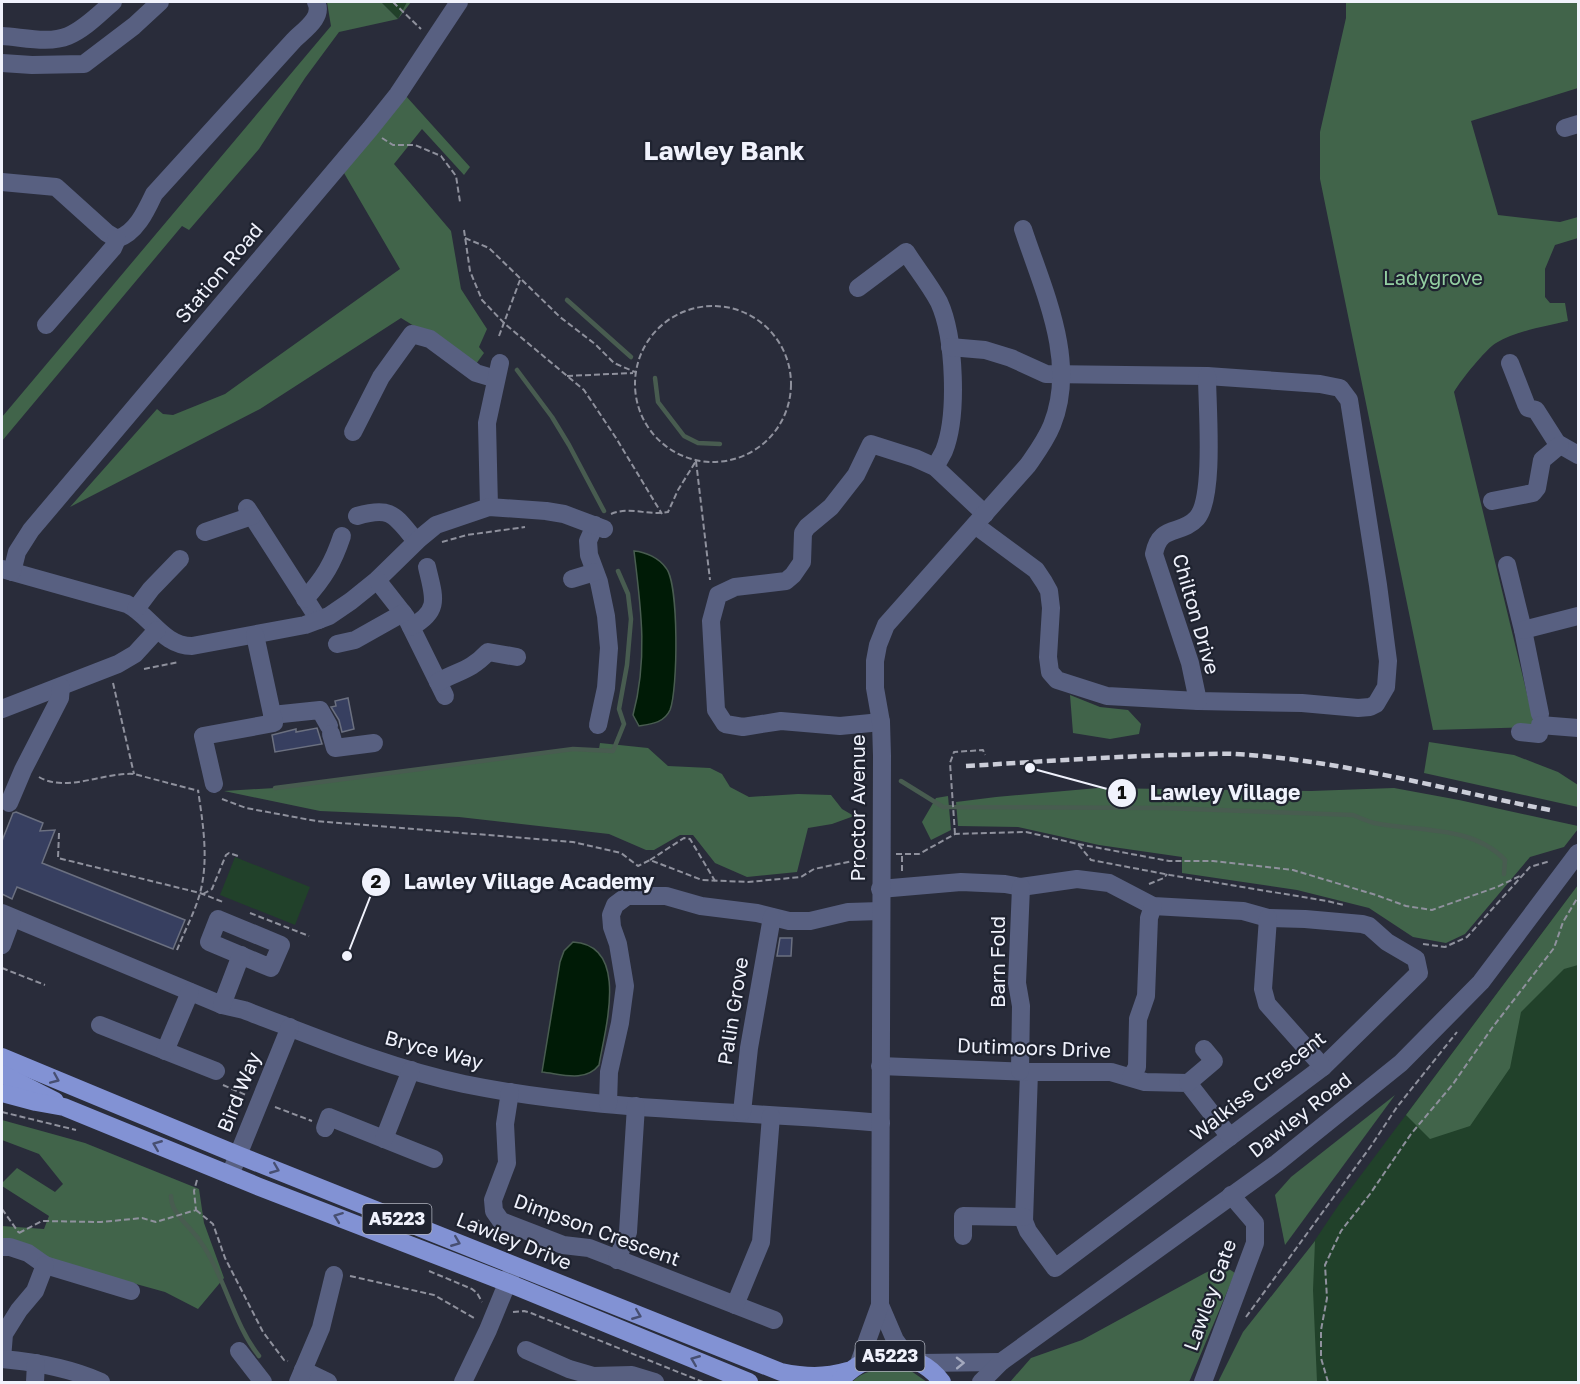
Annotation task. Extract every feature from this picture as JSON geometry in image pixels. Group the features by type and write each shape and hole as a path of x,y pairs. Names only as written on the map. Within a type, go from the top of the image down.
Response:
{"main road":[{"name":"Lawley Drive","path":"2,1057 238,1155 511,1274 749,1383"},
{"path":"2,1074 39,1091 64,1107"},
{"name":"Lawley Drive","path":"2,1093 64,1107 230,1175 781,1372 807,1377 831,1376 849,1372"},
{"name":"A5223","path":"849,1372 872,1358 890,1356 914,1361 936,1375 942,1383"}],"street":[{"path":"2,36 46,39 69,36 113,2"},
{"path":"2,63 84,64 134,26 160,2"},
{"path":"46,325 104,259 117,239 126,236 144,215 154,194 313,21 317,15 316,2"},
{"name":"Station Road","path":"7,570 31,530 398,94 459,2"},
{"path":"2,182 56,187 107,233 117,239"},
{"name":"Proctor Avenue","path":"914,1361 895,1340 880,1305 881,722 875,688 875,662 886,625 1028,465 1042,445 1052,424 1061,375 1061,357 1054,323 1023,230"},
{"path":"858,288 906,252 939,303 950,347 953,398 944,451 935,467"},
{"path":"352,432 381,377 412,334 430,339 476,373 498,371 487,423 489,507"},
{"path":"950,347 984,350 1011,358 1046,374 1207,376 1320,384 1340,388 1344,392 1349,400 1388,661 1388,677 1381,698 1370,707 1358,708 1302,703 1198,701"},
{"path":"1510,363 1528,408 1536,410 1560,445 1578,455"},
{"name":"Chilton Drive","path":"980,520 1036,570 1049,591 1051,608 1048,657 1050,672 1057,680 1107,696 1198,701 1190,663 1154,554 1155,545 1161,536 1197,518 1203,506 1208,471 1207,376"},
{"path":"881,722 840,726 781,721 743,727 724,724 716,710 711,621 718,595 735,587 786,581 793,575 802,562 802,533 831,507 856,476 871,444 935,467 980,520"},
{"path":"1492,501 1533,493 1537,488 1542,460 1560,445"},
{"path":"7,570 113,599 136,609 174,644 192,646 297,627 319,620 351,601 377,580 436,525 489,507 546,511 599,527 588,541 589,555 602,599 609,648 606,688 598,725"},
{"path":"357,516 376,511 388,513 398,520 416,542"},
{"path":"205,532 250,512 319,620"},
{"path":"305,599 322,580 333,562 342,536"},
{"path":"136,609 151,589 180,559"},
{"path":"1507,565 1540,714"},
{"path":"337,644 355,640 407,620 424,620 433,608 433,591 428,567"},
{"path":"572,579 595,573"},
{"path":"377,580 407,620 441,689 456,673 468,670 488,652 517,657"},
{"path":"1523,630 1578,615"},
{"path":"2,709 118,664 135,654 158,630"},
{"path":"206,787 203,736 274,723 255,635"},
{"path":"9,803 23,770 60,698 61,687"},
{"path":"272,715 320,710 330,730 335,748 374,743"},
{"path":"1520,732 1539,734 1540,725 1578,728"},
{"name":"Dawley Road","path":"981,1383 1000,1362 1276,1163 1352,1105 1401,1063 1481,982 1576,862"},
{"name":"Walkiss Crescent","path":"880,889 961,882 1021,887 1077,879 1108,883 1147,902 1243,911 1268,918 1362,924 1369,926 1403,952 1416,958 1419,973 1323,1067 1055,1269 1028,1231 1024,1217 1024,1072"},
{"name":"Barn Fold","path":"1021,887 1017,983 1021,1006 1024,1072"},
{"path":"608,1104 609,1072 620,1023 624,986 611,915 615,905 627,896 666,896 700,906 757,913 789,921 810,921 848,912 881,911"},
{"path":"1131,1077 1137,1067 1138,1019 1146,996 1149,918 1147,902"},
{"path":"2,945 7,916"},
{"name":"Bryce Way","path":"7,916 222,1005 244,1010 411,1070 462,1083 510,1092 608,1104 881,1123"},
{"name":"Palin Grove","path":"742,1113 749,1048 772,917"},
{"path":"1268,918 1263,989 1267,1004 1323,1067"},
{"path":"222,1005 241,955"},
{"path":"165,1051 190,992"},
{"path":"100,1025 216,1071"},
{"name":"Bird Way","path":"230,1175 290,1027"},
{"path":"1204,1049 1214,1061 1188,1083 1230,1137"},
{"name":"Dutimoors Drive","path":"880,1066 1024,1072 1111,1072 1144,1082 1188,1083"},
{"path":"384,1139 411,1070"},
{"name":"Dimpson Crescent","path":"510,1092 505,1124 507,1163 493,1200 495,1214 501,1221 563,1245 589,1248 774,1320"},
{"path":"617,1260 628,1232 636,1106"},
{"path":"735,1305 761,1242 771,1116"},
{"path":"325,1127 329,1117 434,1159"},
{"name":"Lawley Gate","path":"1203,1383 1255,1243 1255,1223 1231,1195"},
{"path":"963,1236 963,1216 1024,1217"},
{"path":"2,1247 10,1247 20,1242 45,1264 131,1291"},
{"path":"45,1264 35,1291 19,1310 4,1334 2,1359 36,1363 82,1374 101,1383"},
{"path":"463,1383 511,1274"},
{"path":"328,1383 302,1374 321,1328 334,1275"},
{"name":"Proctor Avenue","path":"849,1372 880,1305"},
{"path":"526,1350 569,1369 593,1376 632,1375 655,1383"},
{"path":"239,1351 263,1383"},
{"path":"914,1361 1000,1362"},
{"path":"35,1383 36,1363"}],"path":[{"path":"393,2 433,41"},
{"path":"370,129 393,145 415,145 441,156 456,176 460,202"},
{"path":"464,230 470,271 482,300 505,324 584,390 662,514"},
{"path":"465,238 489,248 560,316 595,344 614,363 636,372"},
{"path":"499,336 520,279"},
{"path":"714,306 740,310 762,323 780,343 790,367 791,393 784,418 769,440 747,455 722,462 696,461 678,454 662,443 649,429 640,411 635,392 636,372 641,354 651,337 665,323 688,310 714,306"},
{"path":"567,376 636,372"},
{"path":"599,527 602,518 620,511 662,514 668,512 678,490 696,461"},
{"path":"696,461 710,580"},
{"path":"37,769 39,778 62,783 108,778 124,773 134,774 112,680 122,674 118,664"},
{"path":"955,834 950,763 954,752 983,750 985,755"},
{"path":"177,950 202,894 206,787"},
{"path":"58,833 58,858 202,894 222,902"},
{"path":"650,860 684,838 690,839 715,881"},
{"path":"1078,844 1169,861 1213,861 1293,870 1406,906 1432,910 1497,887 1523,874"},
{"path":"202,894 212,889 226,855 233,854 238,856 237,858"},
{"path":"902,854 902,879"},
{"path":"1147,902 1148,885 1164,878 1167,874"},
{"path":"1328,1383 1321,1358 1321,1330 1328,1298 1325,1265 1341,1231 1370,1194 1411,1134 1453,1084 1492,1028 1554,948 1563,922 1578,897"},
{"path":"244,911 309,936"},
{"path":"2,968 45,985"},
{"path":"1241,1323 1397,1107 1460,1027"},
{"path":"216,1071 212,1080 251,1097"},
{"path":"273,1106 325,1127"},
{"path":"197,1178 194,1191 196,1210 213,1224 225,1258 263,1332 284,1360 302,1374"},
{"path":"2,1209 20,1242 42,1221 101,1222 142,1218 156,1222 196,1210"},
{"path":"334,1275 352,1276 434,1295 490,1325"},
{"path":"508,1315 518,1311 531,1313 703,1383"}],"shaded area":[{"path":"381,2 407,2 398,19"},
{"path":"634,551 652,556 666,568 673,594 676,637 675,681 670,710 661,720 639,726 633,715 638,694 642,654 641,613"},
{"path":"235,857 310,887 295,925 220,895"},
{"path":"1578,885 1578,1382 1235,1382 1272,1304 1340,1203"},
{"path":"573,942 591,947 602,957 608,973 610,991 599,1065 593,1071 580,1076 542,1072 560,962 564,951"}],"green space":[{"path":"327,2 381,2 398,19 339,32 305,78 259,149 189,230 182,226 2,441 2,417 331,26"},
{"path":"407,2 411,2 398,19"},
{"name":"Ladygrove","path":"1346,2 1578,2 1578,88 1471,121 1498,215 1560,222 1578,217 1578,238 1555,245 1545,269 1545,297 1550,303 1565,303 1568,321 1522,332 1496,343 1454,392 1535,727 1433,730 1320,179 1320,132 1346,18"},
{"path":"405,95 470,167 464,175 422,129 394,164 451,231 461,289 487,329 479,347 484,353 476,364 401,318 260,409 70,507 157,409 163,414 173,415 225,394 400,269 344,173"},
{"path":"1070,695 1100,707 1128,710 1141,724 1139,734 1110,739 1073,733"},
{"path":"1429,742 1514,755 1558,772 1578,785 1578,807 1424,773"},
{"path":"600,743 648,748 668,766 710,768 722,774 730,787 749,797 798,794 831,795 842,809 854,816 832,824 808,828 797,872 747,877 715,863 693,835 680,835 654,850 646,850 609,834 459,817 320,811 224,791 275,788 573,749 599,749"},
{"path":"1098,788 1311,791 1394,788 1578,826 1578,829 1564,847 1530,857 1465,934 1446,943 1413,937 1369,908 1297,890 1182,873 1182,857 1099,845 1018,827 958,826 956,802"},
{"path":"948,796 951,830 931,840 922,822 936,798"},
{"path":"1578,885 1578,965 1564,969 1521,1012 1510,1068 1470,1126 1430,1139 1406,1115"},
{"path":"1395,1095 1285,1245 1275,1195 1291,1177"},
{"path":"2,1120 85,1143 199,1189 204,1223 224,1278 198,1309 165,1292 71,1266 2,1240 2,1226 44,1229 49,1216 2,1186 2,1183 17,1168 55,1192 63,1184 39,1154 2,1140"},
{"path":"1315,1241 1313,1290 1317,1382 1218,1382 1243,1332"},
{"path":"1223,1265 1235,1273 1189,1382 1010,1382 1031,1358 1082,1340"},
{"path":"893,1367 911,1371 927,1382 852,1382 866,1373"}],"building":[{"path":"348,698 354,729 342,732 339,720 331,707 336,706 335,701"},
{"path":"317,728 322,744 275,752 272,735 296,729 296,732"},
{"path":"16,812 43,823 40,831 55,830 42,863 185,920 173,949 17,887 12,899 2,894 2,841 13,813"},
{"path":"780,938 792,938 791,956 777,956"}],"waterway":[{"path":"567,300 631,357"},
{"path":"517,370 552,417 604,511"},
{"path":"655,378 658,402 684,436 698,443 720,444"},
{"path":"275,788 573,749 613,751 624,724 619,709 627,665 631,619 628,594 618,571"},
{"path":"901,781 943,807 1164,808 1353,815 1374,823 1444,832 1477,841 1492,849 1505,860 1504,874"},
{"path":"171,1196 174,1209 209,1255 242,1329 259,1356"}],"railway":[{"path":"966,766 1211,754 1275,757 1354,769 1550,810"}],"place":[{"name":"Lawley Village","path":"1030,768"},
{"name":"Lawley Village Academy","path":"347,956"}],"district":[{"name":"Lawley Bank","path":"724,151"}]}
